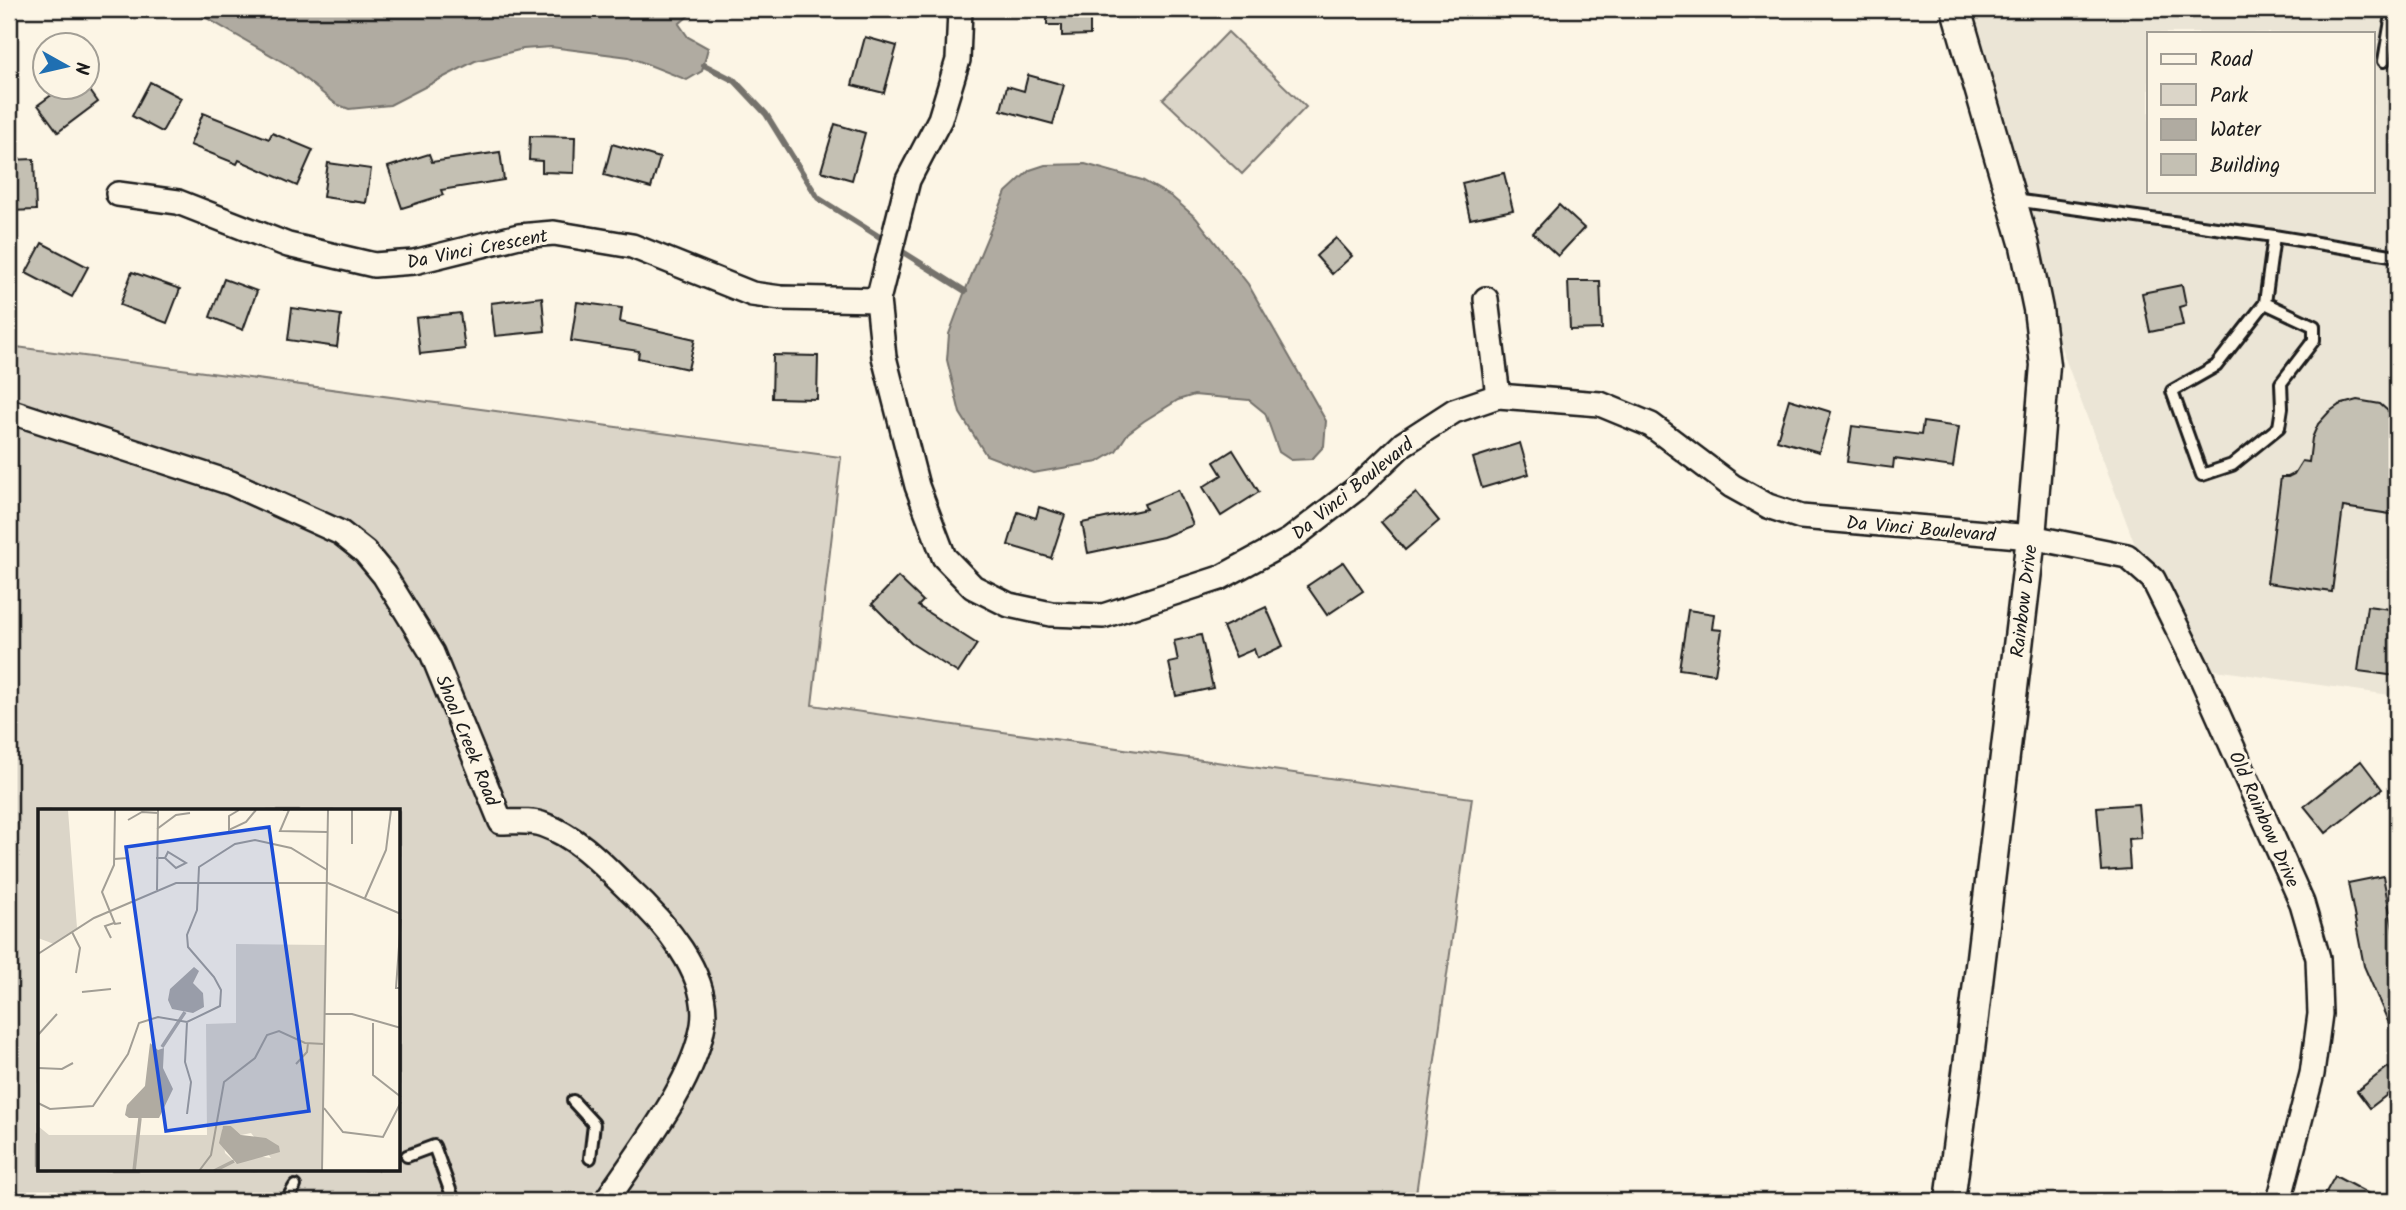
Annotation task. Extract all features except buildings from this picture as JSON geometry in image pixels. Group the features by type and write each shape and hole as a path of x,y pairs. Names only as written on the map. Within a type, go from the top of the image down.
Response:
{"street":[{"name":"Da Vinci Boulevard","path":"960,9 958,60 940,119 908,180 878,300 884,357 895,409 917,486 944,557 973,587 1009,606 1051,614 1103,616 1220,578 1290,540 1356,489 1403,444 1454,411 1498,396 1600,404 1651,425 1732,486 1768,506 1801,517 2031,537"},
{"name":"Rainbow Drive","path":"1950,1201 2031,537 2045,365 2038,309 2025,246 1956,9"},
{"name":"Da Vinci Crescent","path":"118,194 178,202 288,245 374,265 414,262 519,236 554,233 632,246 752,293 781,298 878,300"},
{"path":"1486,299 1498,396"},
{"name":"Shoal Creek Road","path":"9,411 231,483 341,533 365,552 384,575 432,653 495,823 542,824 583,846 653,912 681,948 693,971 702,1002 703,1023 695,1051 680,1090 606,1201"},
{"name":"Old Rainbow Drive","path":"2031,537 2127,556 2153,579 2200,674 2302,903 2318,958 2320,1014 2312,1074 2278,1201"}],"lane":[{"path":"2384,61 2393,9"},
{"path":"2012,200 2397,256"},
{"path":"2265,303 2314,326 2314,340 2281,383 2282,408 2279,427 2232,465 2202,475 2172,391 2216,366 2265,303 2274,236"},
{"path":"573,1101 594,1124 590,1158"},
{"path":"407,1156 434,1146 454,1201"},
{"path":"286,1201 295,1186"}],"shaded area":[{"path":"1949,9 2397,9 2397,696 2180,665 1994,169"}],"green space":[{"path":"1228,32 1306,107 1242,174 1163,99"},
{"path":"9,346 841,457 812,705 1472,798 1415,1201 9,1201"}],"water":[{"path":"191,9 696,9 679,24 688,37 708,48 702,71 687,80 629,57 551,47 523,49 475,61 390,105 349,109 336,104 288,65"},
{"path":"1085,164 1142,180 1172,197 1196,218 1248,284 1326,421 1324,446 1312,459 1291,460 1279,452 1265,413 1249,400 1194,395 1178,400 1144,421 1128,433 1116,451 1098,462 1033,473 986,455 960,413 947,360 949,334 1006,192 1030,170 1045,165"}],"waterway":[{"path":"704,65 735,81 766,114 818,198 886,241"},
{"path":"895,247 965,291"}]}
